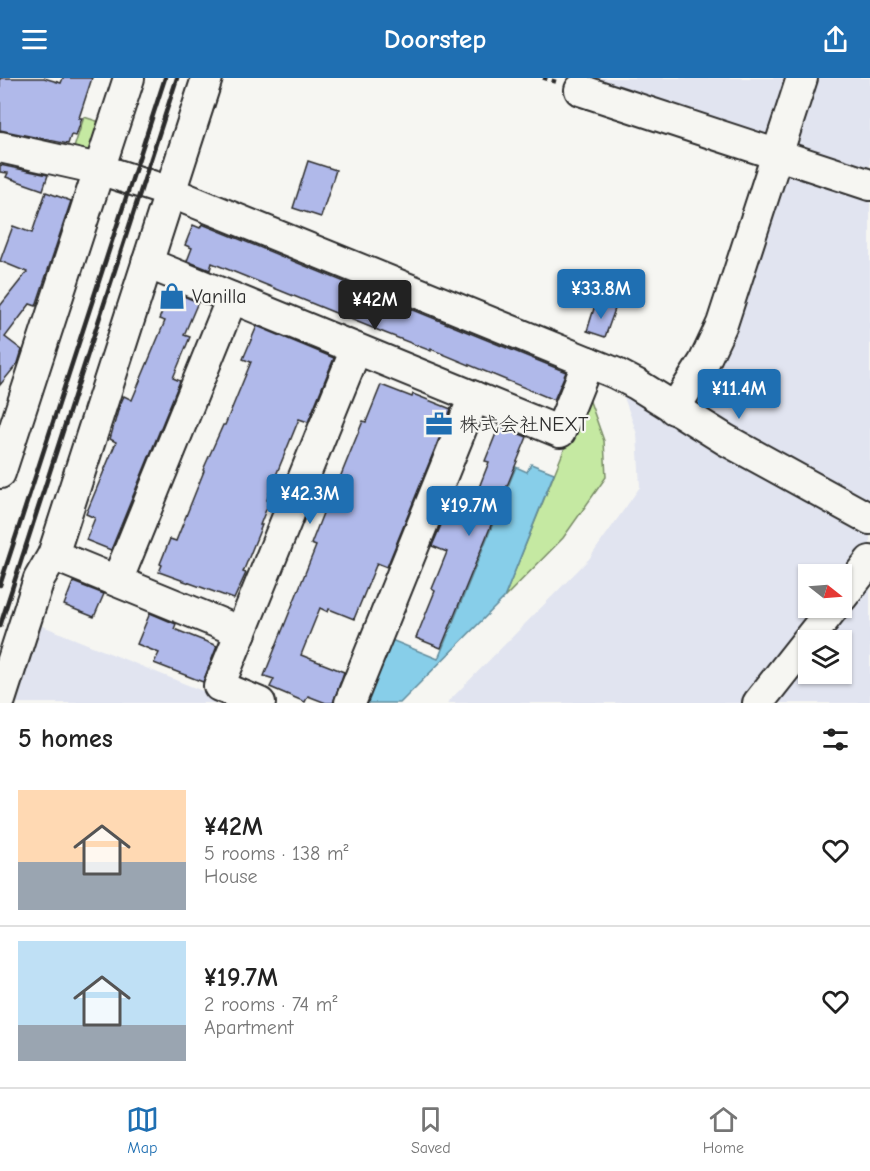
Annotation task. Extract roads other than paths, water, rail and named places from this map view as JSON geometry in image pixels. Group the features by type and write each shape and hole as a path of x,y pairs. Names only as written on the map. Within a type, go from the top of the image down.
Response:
{"street":[{"path":"0,473 13,391 99,169 129,78"},
{"path":"0,700 39,579 53,555 207,78"},
{"path":"674,408 704,362 722,324 802,78"},
{"path":"580,90 870,184"},
{"path":"0,147 99,169 170,192 588,362 626,379 726,440 870,519"},
{"path":"147,263 560,432 588,362"},
{"path":"117,581 232,298"},
{"path":"260,703 219,686 356,349"},
{"path":"350,703 474,397"},
{"path":"53,555 241,632"},
{"path":"852,584 870,561"},
{"path":"758,703 825,618"}],"water":[{"path":"531,464 554,473 504,598 400,703 363,703 389,639 438,659 516,467 527,472"}],"railway":[{"path":"0,585 165,78"},
{"path":"0,626 177,78"}],"place":[{"name":"Vanilla","path":"172,296"},
{"name":"株式会社NEXT","path":"439,424"}]}
